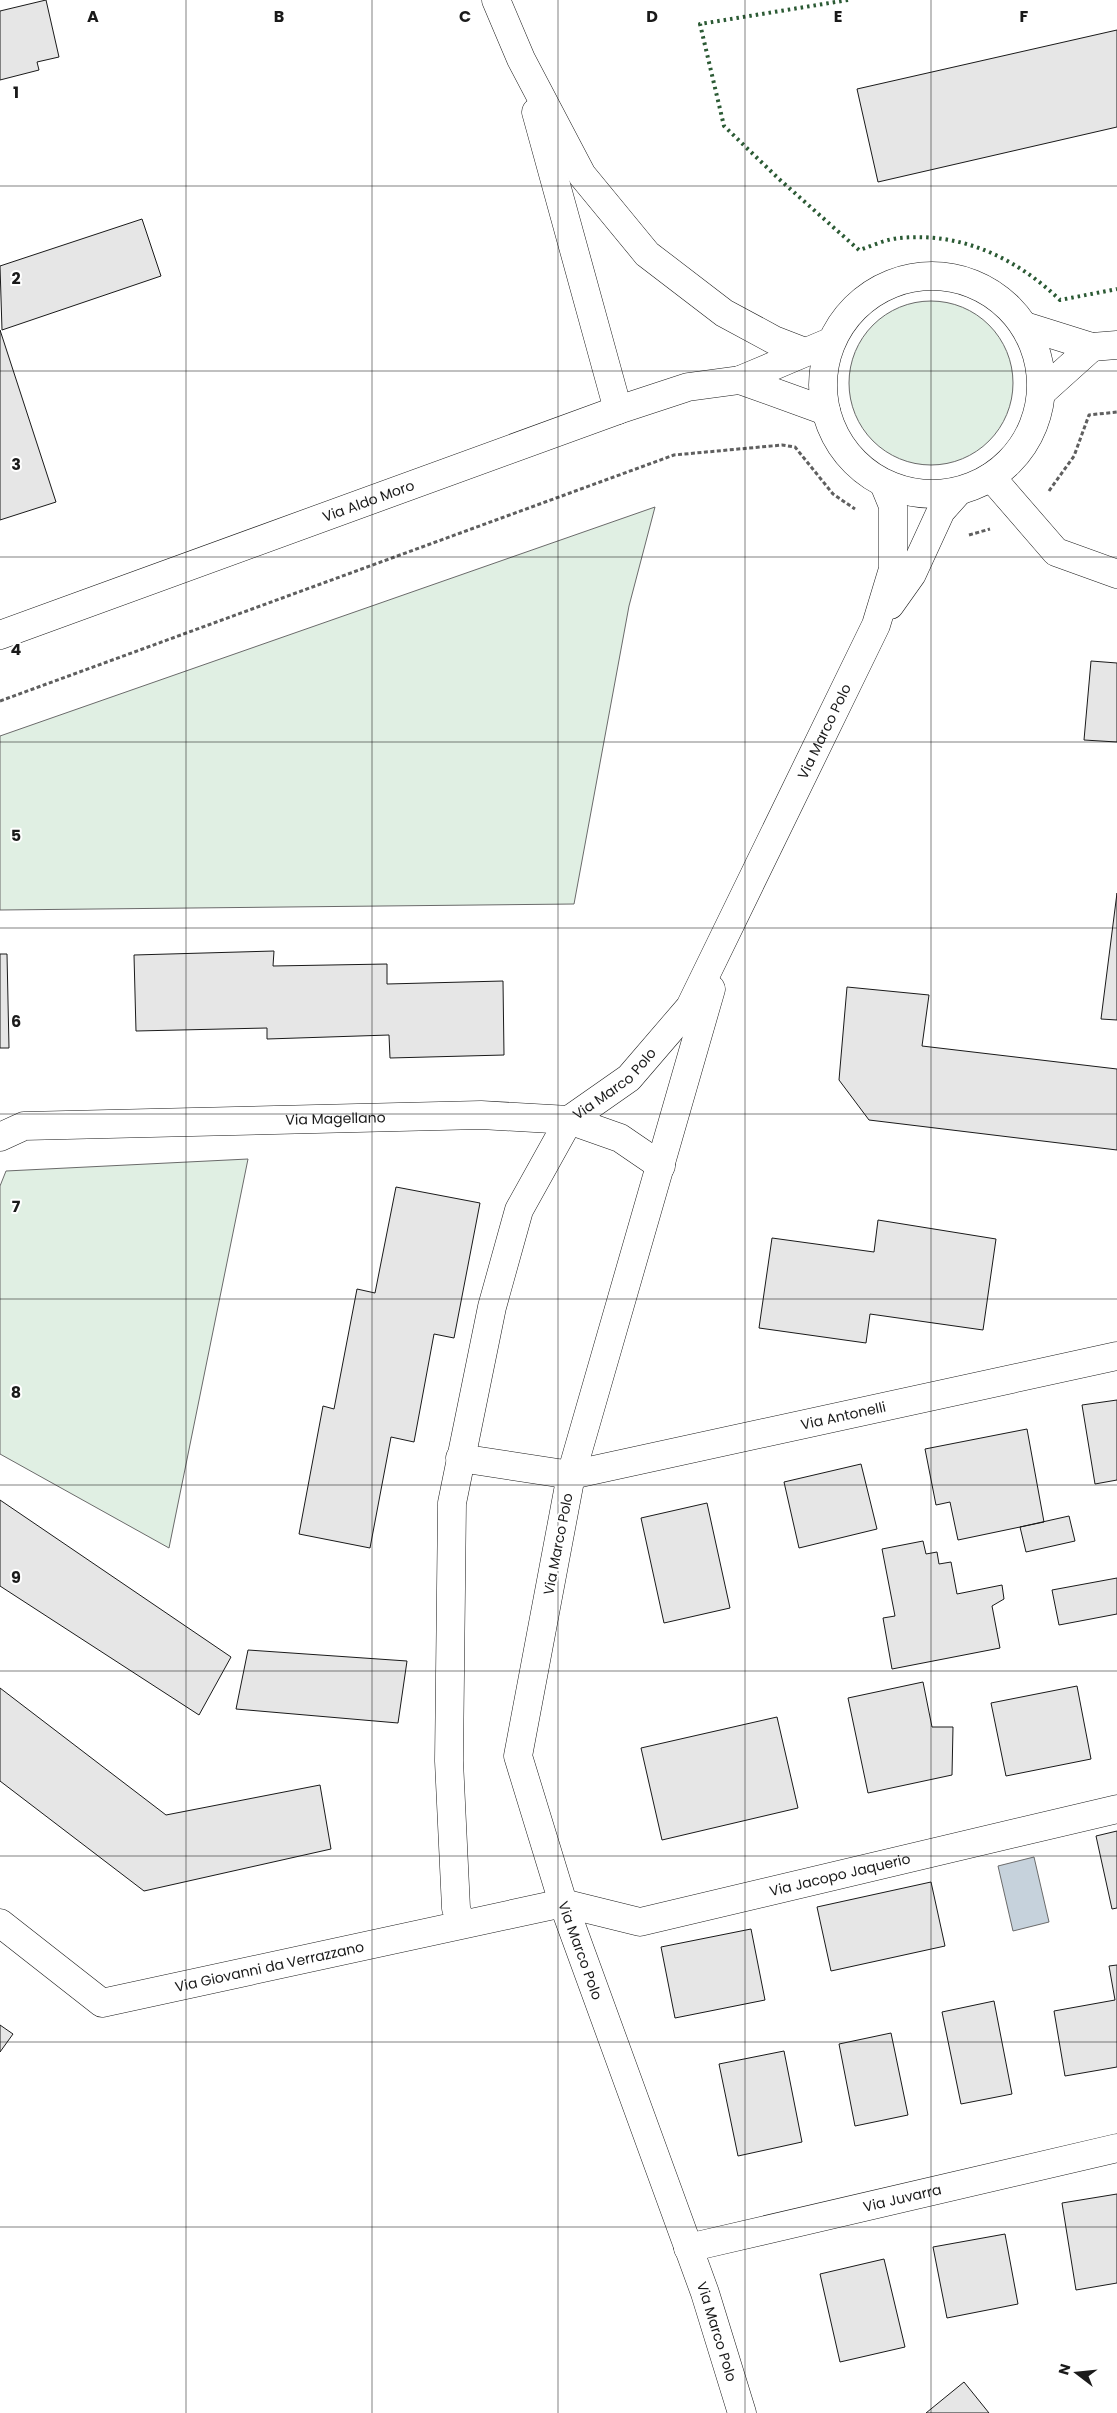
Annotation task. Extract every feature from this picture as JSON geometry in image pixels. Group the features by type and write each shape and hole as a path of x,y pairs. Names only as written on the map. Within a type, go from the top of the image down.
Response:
{"street":[{"path":"496,0 521,60 582,176 647,254 724,313 774,340 806,352"},
{"path":"521,60 618,410"},
{"path":"940,275 973,282 1003,301 1025,326 1038,358 1042,392 1034,425 1017,454 992,477 958,492 920,494 884,484 858,466 838,441 826,412 822,380 830,342 849,313 874,291 906,277 940,275"},
{"path":"1025,326 1105,346"},
{"name":"Via Aldo Moro","path":"0,635 618,410 688,387 740,380 830,342"},
{"path":"1042,392 1105,346"},
{"name":"Via Aldo Moro","path":"740,380 826,412"},
{"path":"992,477 1056,552 1117,574"},
{"name":"Via Marco Polo","path":"876,625 893,569 893,506 884,484"},
{"name":"Via Marco Polo","path":"461,1924 456,1908 449,1761 452,1502 492,1308 519,1210 569,1120 629,1078 690,1007 731,919 876,625 912,574 940,511 958,492"},
{"name":"Via Marco Polo","path":"731,919 571,1475 518,1756 563,1903 706,2293 742,2413"},
{"name":"Via Magellano","path":"0,1137 24,1126 481,1115 569,1120 620,1138 661,1166"},
{"name":"Via Antonelli","path":"571,1475 1117,1356"},
{"name":"Via Marco Polo","path":"460,1458 571,1475"},
{"name":"Via Jacopo Jaquerio","path":"563,1903 640,1922 1117,1809"},
{"name":"Via Giovanni da Verrazzano","path":"0,1923 102,2003 563,1903"},
{"name":"Via Juvarra","path":"688,2248 1117,2148"}],"path":[{"path":"928,535 948,540 986,530 1022,513 1046,495 1074,456 1089,415 1117,412"},
{"path":"0,701 674,455 782,445 794,448 833,494 862,514 893,526"}],"green space":[{"path":"931,301 962,307 989,325 1007,352 1013,383 1007,414 989,441 962,459 931,465 900,459 873,441 855,414 849,383 855,352 873,325 900,307"},
{"path":"655,507 629,606 574,904 0,910 0,736"},
{"path":"248,1159 169,1548 0,1454 0,1186 6,1171"}],"shaded area":[{"path":"1034,1857 1049,1922 1013,1931 998,1866"}],"building":[{"path":"46,0 59,57 37,62 39,70 0,80 0,11"},
{"path":"1117,30 1117,127 878,182 857,89"},
{"path":"142,219 161,276 2,330 0,266"},
{"path":"0,330 56,502 0,520"},
{"path":"1091,661 1117,663 1117,742 1084,740"},
{"path":"1117,893 1117,1020 1101,1019"},
{"path":"274,951 273,966 387,964 387,984 503,981 504,1055 390,1058 389,1035 267,1039 267,1028 136,1031 134,955"},
{"path":"0,954 7,954 9,1048 0,1048"},
{"path":"847,987 929,995 922,1046 1117,1069 1117,1150 869,1120 839,1080"},
{"path":"396,1187 480,1203 454,1338 434,1334 414,1442 391,1437 370,1548 299,1534 323,1406 334,1409 357,1289 375,1293"},
{"path":"878,1220 996,1239 983,1330 870,1314 866,1343 759,1328 772,1238 874,1252"},
{"path":"1117,1400 1117,1480 1095,1484 1082,1405"},
{"path":"1027,1429 1044,1522 958,1540 950,1502 936,1505 925,1449"},
{"path":"861,1464 877,1529 799,1548 784,1482"},
{"path":"0,1500 231,1657 199,1715 0,1586"},
{"path":"707,1503 730,1608 664,1623 641,1518"},
{"path":"1069,1516 1075,1541 1026,1552 1020,1527"},
{"path":"923,1541 926,1554 937,1552 939,1564 951,1562 957,1594 1002,1585 1004,1599 992,1606 1000,1648 892,1669 883,1618 895,1616 882,1549"},
{"path":"1117,1578 1117,1614 1059,1625 1052,1590"},
{"path":"248,1650 407,1661 398,1723 236,1709"},
{"path":"923,1682 932,1727 953,1727 952,1775 868,1793 848,1698"},
{"path":"1077,1686 1091,1759 1006,1776 991,1703"},
{"path":"0,1688 166,1815 320,1785 331,1849 144,1891 0,1781"},
{"path":"777,1717 798,1808 662,1840 641,1748"},
{"path":"1117,1831 1117,1908 1112,1909 1096,1836"},
{"path":"931,1882 945,1946 831,1971 817,1907"},
{"path":"751,1929 765,2000 675,2018 661,1947"},
{"path":"1117,1965 1117,2067 1065,2076 1054,2011 1115,2000 1109,1966"},
{"path":"994,2001 1012,2094 961,2104 942,2012"},
{"path":"0,2025 13,2034 0,2052"},
{"path":"891,2033 908,2115 855,2126 839,2044"},
{"path":"784,2051 802,2142 738,2156 719,2064"},
{"path":"1117,2194 1117,2283 1076,2290 1062,2203"},
{"path":"1005,2234 1018,2304 947,2318 933,2247"},
{"path":"884,2259 905,2347 840,2362 820,2274"},
{"path":"964,2382 989,2413 926,2413"}],"hedge":[{"path":"848,0 700,24 724,126 779,179 859,250 895,239 923,237 945,239 987,251 1006,260 1043,285 1060,300 1117,289"}]}
